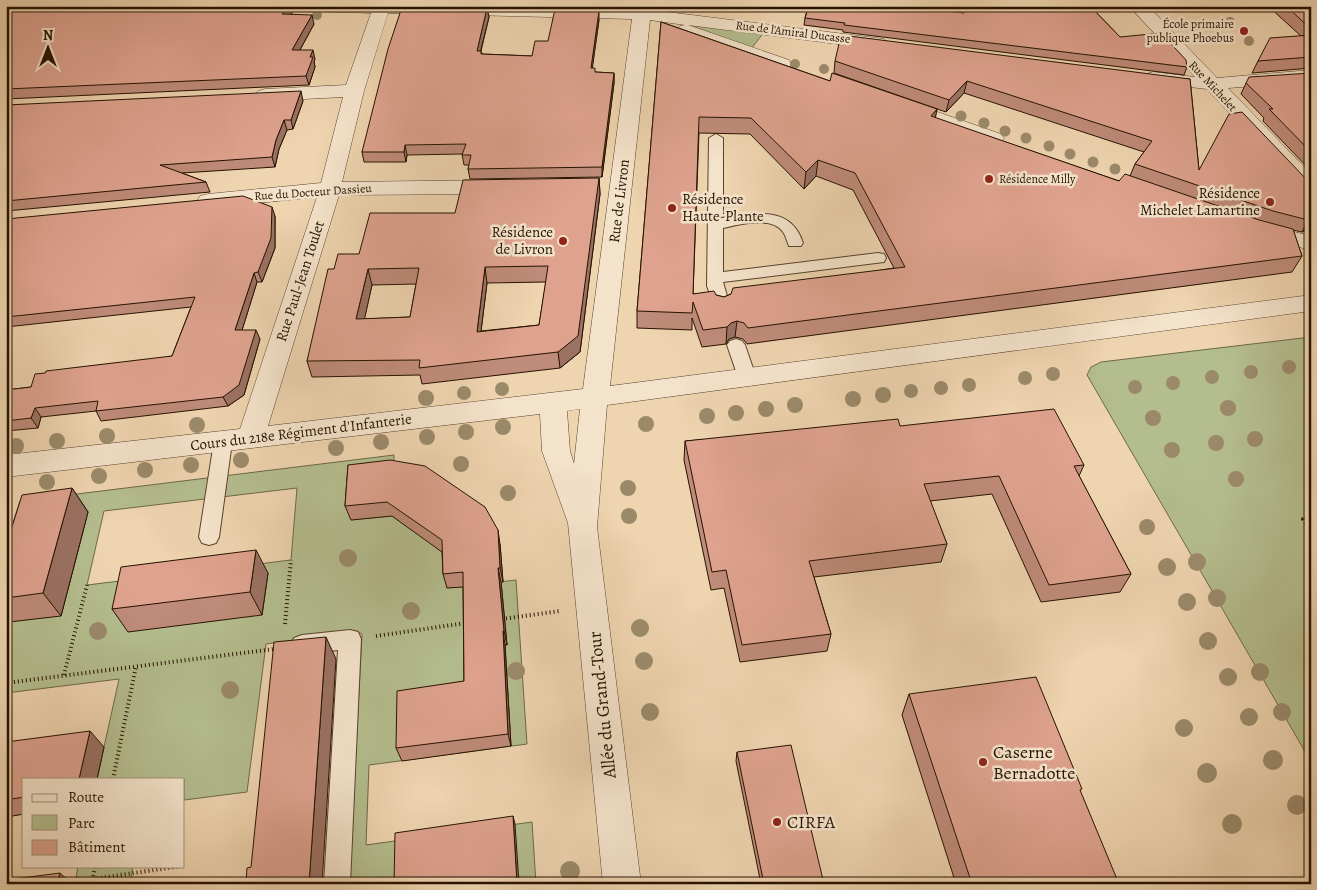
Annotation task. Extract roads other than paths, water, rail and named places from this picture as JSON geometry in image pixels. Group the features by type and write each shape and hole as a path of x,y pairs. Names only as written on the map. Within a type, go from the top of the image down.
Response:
{"street":[{"path":"309,6 642,10 795,69"},
{"name":"Rue Michelet","path":"1138,6 1311,187"},
{"name":"Rue Paul-Jean Toulet","path":"250,439 330,189 354,91 381,8"},
{"name":"Rue de l'Amiral Ducasse","path":"642,10 892,45"},
{"name":"Rue de Livron","path":"595,396 603,346 612,185 642,10"},
{"path":"1138,76 1211,84 1311,76"},
{"path":"242,96 354,91"},
{"path":"879,98 1009,143"},
{"name":"Rue du Docteur Dassieu","path":"183,203 330,189 521,186"},
{"path":"1311,243 1250,227 1311,258"},
{"name":"Cours du 218e Régiment d'Infanterie","path":"9,473 223,442 553,403 1311,303"},
{"name":"Allée du Grand-Tour","path":"595,396 582,527 622,884"},
{"name":"Allée du Grand-Tour","path":"553,403 556,450 582,527"}],"lane":[{"path":"716,138 715,286 722,306"},
{"path":"716,225 762,218 776,220 787,226 794,234 795,243"},
{"path":"715,278 878,258"},
{"path":"736,345 747,377"},
{"path":"209,537 223,442"},
{"path":"278,648 350,639 337,884"}],"place":[{"name":"École primaire publique Phoebus","path":"1244,31"},
{"name":"Résidence Milly","path":"989,179"},
{"name":"Résidence Michelet Lamartine","path":"1270,202"},
{"name":"Résidence Haute-Plante","path":"672,208"},
{"name":"Résidence de Livron","path":"563,241"},
{"name":"Caserne Bernadotte","path":"983,762"},
{"name":"CIRFA","path":"777,822"}]}
